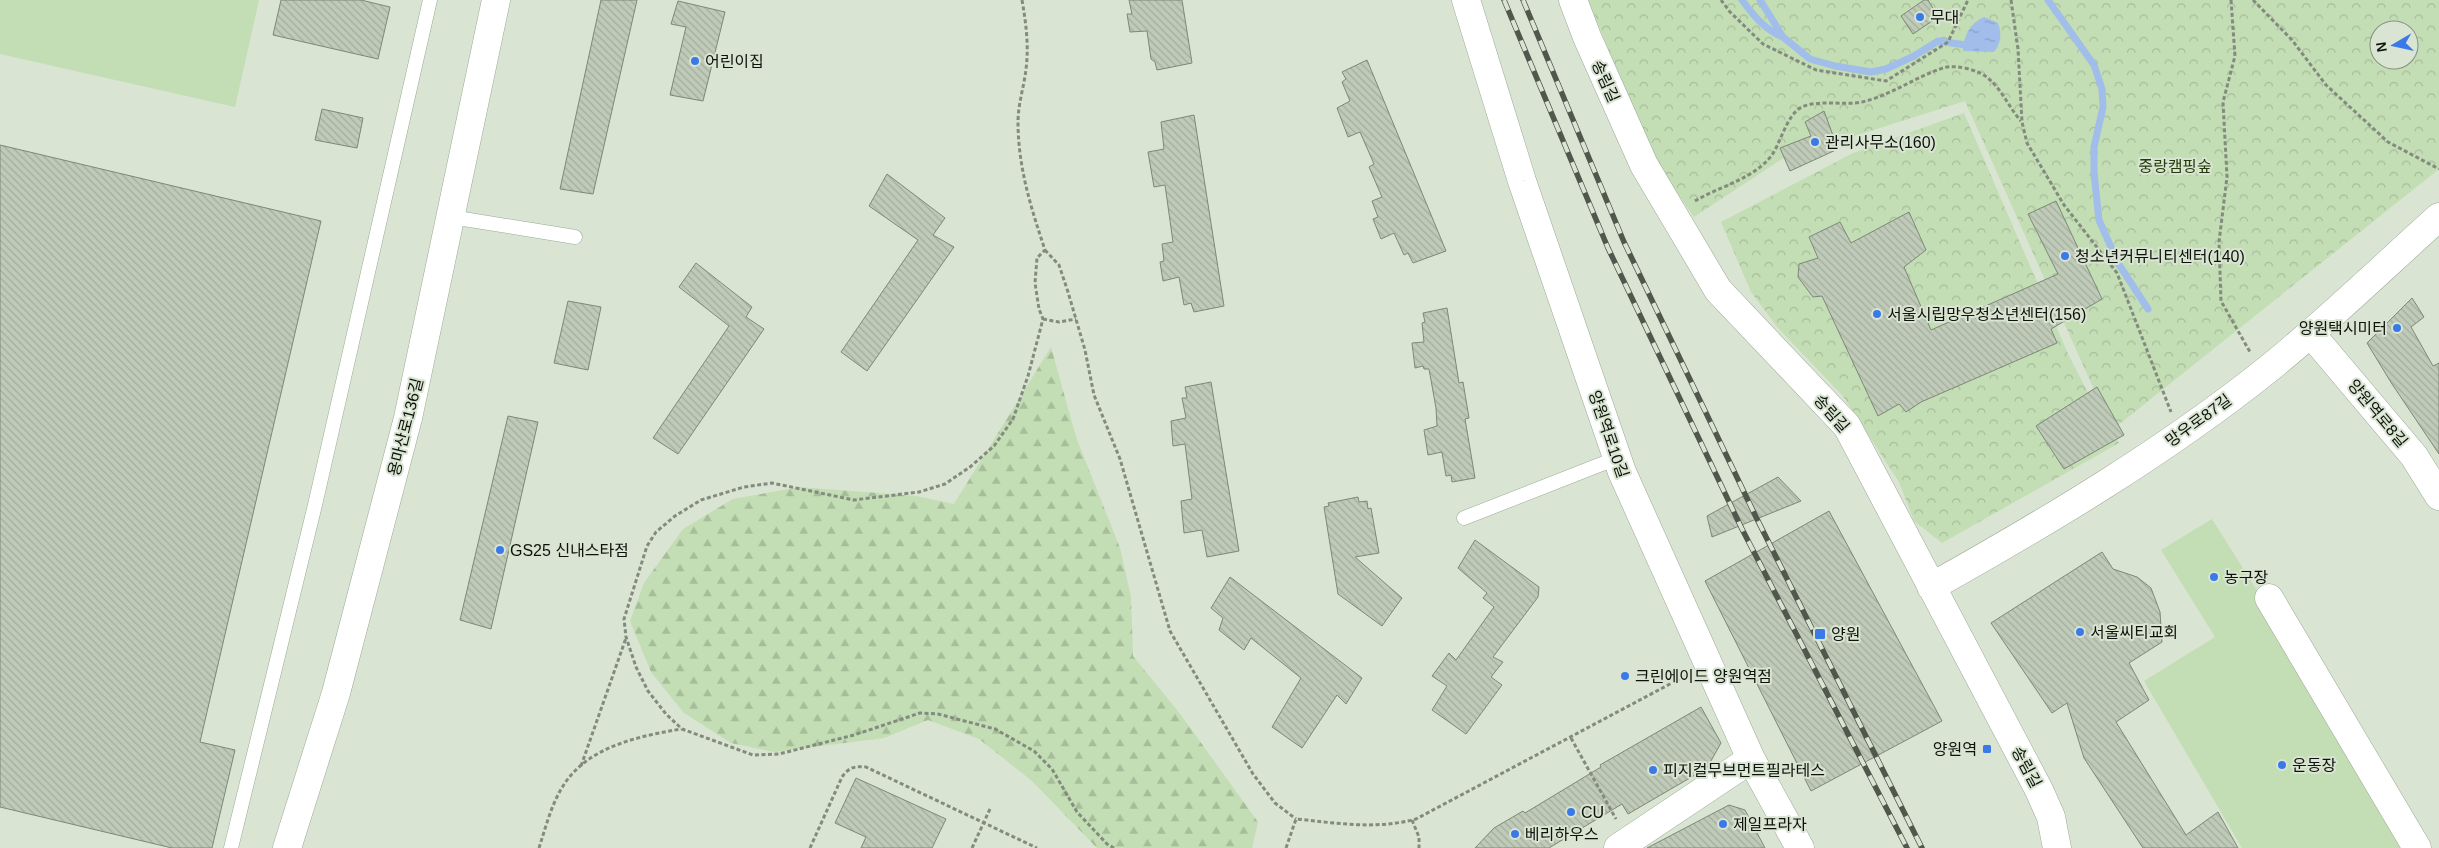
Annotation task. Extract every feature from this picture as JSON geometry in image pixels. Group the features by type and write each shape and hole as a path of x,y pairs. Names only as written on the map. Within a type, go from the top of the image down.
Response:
{"street":[{"name":"용마산로136길","path":"287,848 336,693 408,418 496,0"},
{"name":"양원역로10길","path":"1466,0 1522,180 1617,458 1751,759 1800,848"},
{"name":"송림길","path":"1573,0 1586,37 1644,165 1718,290 1847,426 2040,790 2050,817 2057,848"},
{"name":"망우로87길","path":"1932,587 2099,487 2180,434 2265,371 2310,334 2439,217"},
{"name":"양원역로8길","path":"2310,334 2414,456 2439,496"},
{"path":"2414,456 2439,468"},
{"path":"2269,598 2417,848"},
{"path":"1631,843 1751,759"}],"lane":[{"path":"231,848 312,514 430,0"},
{"path":"451,217 574,237"},
{"path":"1464,518 1617,458"}],"path":[{"path":"1022,0 1027,31 1027,59 1020,106 1020,146 1030,204 1046,250 1059,265 1076,319 1094,395 1120,459 1170,631 1253,774 1275,803 1296,819 1365,826 1399,824 1412,820 1430,813 1687,676"},
{"path":"1721,0 1730,12 1763,44 1816,70 1886,81 1948,42 1968,0"},
{"path":"2011,0 2018,49 2022,122 2027,143 2064,206 2117,273 2173,417"},
{"path":"2231,0 2235,56 2223,102 2227,177 2219,242 2221,301 2249,350 2265,371"},
{"path":"2253,0 2292,40 2326,85 2388,142 2439,169"},
{"path":"1672,212 1719,187 1745,177 1765,164 1776,149 1794,115 1801,108 1817,103 1860,102 1891,93 1944,67 1976,71 1990,79 2022,122"},
{"path":"1046,250 1037,258 1035,283 1043,319 1028,376 1012,419 994,446 970,467 944,484 919,492 854,500 772,483 737,489 701,500 675,516 656,532 647,546 624,619 626,637 636,667 648,691 666,714 682,729 753,755 779,754 854,735 920,714 938,714 995,729 1034,751 1052,769 1077,812 1107,844 1114,848"},
{"path":"1043,319 1059,322 1076,319"},
{"path":"581,767 626,637"},
{"path":"539,848 556,799 566,782 581,767 622,742 682,729"},
{"path":"1571,738 1631,843"},
{"path":"810,848 842,777 848,769 856,766 866,767 1037,848"},
{"path":"972,848 990,809"},
{"path":"1286,848 1296,819"},
{"path":"1412,820 1419,837 1419,848"}],"green space":[{"path":"0,0 259,0 235,107 0,54"},
{"name":"중랑캠핑숲","path":"1588,0 2439,0 2439,169 2112,430 1965,101 1782,159 1694,217 1656,163"},
{"path":"1964,113 2069,356 2096,408 2119,443 1942,543 1914,521 1899,482 1843,396 1778,328 1751,292 1721,222 1853,153"},
{"path":"1051,347 1076,437 1120,548 1131,597 1133,656 1181,715 1258,822 1252,848 1097,848 1032,781 979,739 928,720 884,738 774,752 731,743 684,713 651,672 630,621 644,583 683,529 733,499 800,487 916,496 954,504"},
{"name":"운동장","path":"2212,519 2419,848 2242,848 2144,681 2215,637 2161,550"}],"water":[{"path":"1984,17 1998,23 2000,39 1996,49 1994,52 1963,51 1968,31"}],"building":[{"path":"281,0 361,0 390,7 378,59 273,35"},
{"path":"601,0 637,0 593,194 560,189"},
{"path":"1129,0 1182,0 1192,63 1157,70 1155,62 1151,59 1147,31 1130,32 1127,14 1132,14"},
{"name":"무대","path":"1924,0 1928,0 1938,17 1913,34 1901,16"},
{"name":"어린이집","path":"678,1 725,12 703,101 670,95 686,27 671,24"},
{"path":"1367,60 1446,251 1413,263 1408,253 1404,255 1394,233 1381,239 1373,219 1378,217 1372,201 1382,197 1369,167 1374,164 1360,132 1348,137 1337,108 1350,101 1342,82 1346,79 1342,72"},
{"path":"322,109 363,118 357,148 315,140"},
{"name":"관리사무소(160)","path":"1824,111 1838,149 1790,171 1780,148 1811,136 1805,122"},
{"path":"1194,115 1224,306 1194,312 1191,303 1184,305 1179,277 1163,281 1160,262 1164,261 1162,244 1173,242 1165,185 1154,187 1148,152 1164,149 1161,122"},
{"path":"0,145 321,221 200,742 235,750 212,848 172,848 0,807"},
{"path":"887,174 945,218 933,235 954,247 867,371 841,352 918,240 869,206"},
{"name":"서울시립망우청소년센터(156)","path":"2056,201 2102,299 2051,329 2057,343 1921,402 1906,412 1899,404 1878,416 1822,296 1813,297 1798,277 1799,264 1818,258 1809,237 1840,222 1851,243 1909,212 1926,250 1904,267 1931,330 2058,274 2028,214"},
{"path":"696,263 752,307 746,317 764,329 678,454 653,438 729,326 679,287"},
{"path":"2412,298 2424,317 2411,327 2433,366 2439,363 2439,454 2367,343"},
{"path":"568,301 601,307 588,370 554,363"},
{"path":"1447,308 1459,383 1463,382 1469,418 1465,419 1475,478 1452,482 1451,475 1446,476 1442,452 1428,455 1424,430 1437,426 1436,408 1429,369 1424,369 1423,366 1415,368 1412,343 1424,342 1422,323 1425,322 1423,313"},
{"path":"1211,382 1239,551 1207,557 1202,530 1184,533 1181,501 1192,499 1185,444 1173,446 1171,421 1186,418 1182,398 1187,398 1185,387"},
{"path":"2097,387 2124,435 2064,469 2036,426"},
{"path":"508,416 538,422 491,629 460,620"},
{"path":"1778,477 1801,501 1712,537 1707,516"},
{"path":"1358,497 1359,502 1367,501 1368,509 1371,508 1379,553 1355,557 1402,598 1382,626 1338,594 1324,507 1329,506 1328,503"},
{"path":"1829,511 1942,721 1811,791 1705,581"},
{"path":"1475,540 1539,587 1538,597 1493,657 1503,662 1491,677 1502,685 1466,734 1432,710 1447,686 1432,676 1449,653 1456,660 1494,607 1483,598 1487,593 1458,568"},
{"path":"2102,552 2113,569 2137,577 2151,588 2160,612 2162,642 2129,663 2149,700 2116,722 2186,835 2218,812 2238,848 2143,848 2084,758 2067,703 2052,713 1991,623"},
{"path":"1230,577 1362,678 1346,704 1337,695 1302,748 1272,727 1301,678 1251,638 1244,650 1219,630 1223,618 1211,608"},
{"path":"1701,707 1721,743 1707,768 1628,814 1622,804 1549,848 1475,848 1494,828 1523,811 1525,813 1601,767 1600,765"},
{"path":"856,778 946,819 932,848 861,848 866,837 835,823"},
{"name":"제일프라자","path":"1729,805 1745,810 1765,848 1647,848"}],"waterway":[{"path":"1742,0 1765,26 1783,37"},
{"path":"1760,0 1783,37 1810,59 1835,66 1871,72 1886,69 1914,56 1938,41 1972,46"},
{"path":"2048,0 2094,65 2102,89 2103,107 2094,147 2094,173 2099,220 2118,263 2148,309"}],"railway":[{"path":"1504,0 1608,248 1742,529 1907,848"},
{"path":"1523,0 1624,242 1756,517 1922,848"}],"place":[{"name":"무대","path":"1920,17"},
{"name":"어린이집","path":"695,61"},
{"name":"관리사무소(160)","path":"1815,142"},
{"name":"청소년커뮤니티센터(140)","path":"2065,256"},
{"name":"서울시립망우청소년센터(156)","path":"1877,314"},
{"name":"양원택시미터","path":"2397,328"},
{"name":"GS25 신내스타점","path":"500,550"},
{"name":"농구장","path":"2214,577"},
{"name":"서울씨티교회","path":"2080,632"},
{"name":"양원","path":"1820,634"},
{"name":"크린에이드 양원역점","path":"1625,676"},
{"name":"양원역","path":"1987,749"},
{"name":"운동장","path":"2282,765"},
{"name":"피지컬무브먼트필라테스","path":"1653,770"},
{"name":"CU","path":"1571,812"},
{"name":"제일프라자","path":"1723,824"},
{"name":"베리하우스","path":"1515,834"}]}
